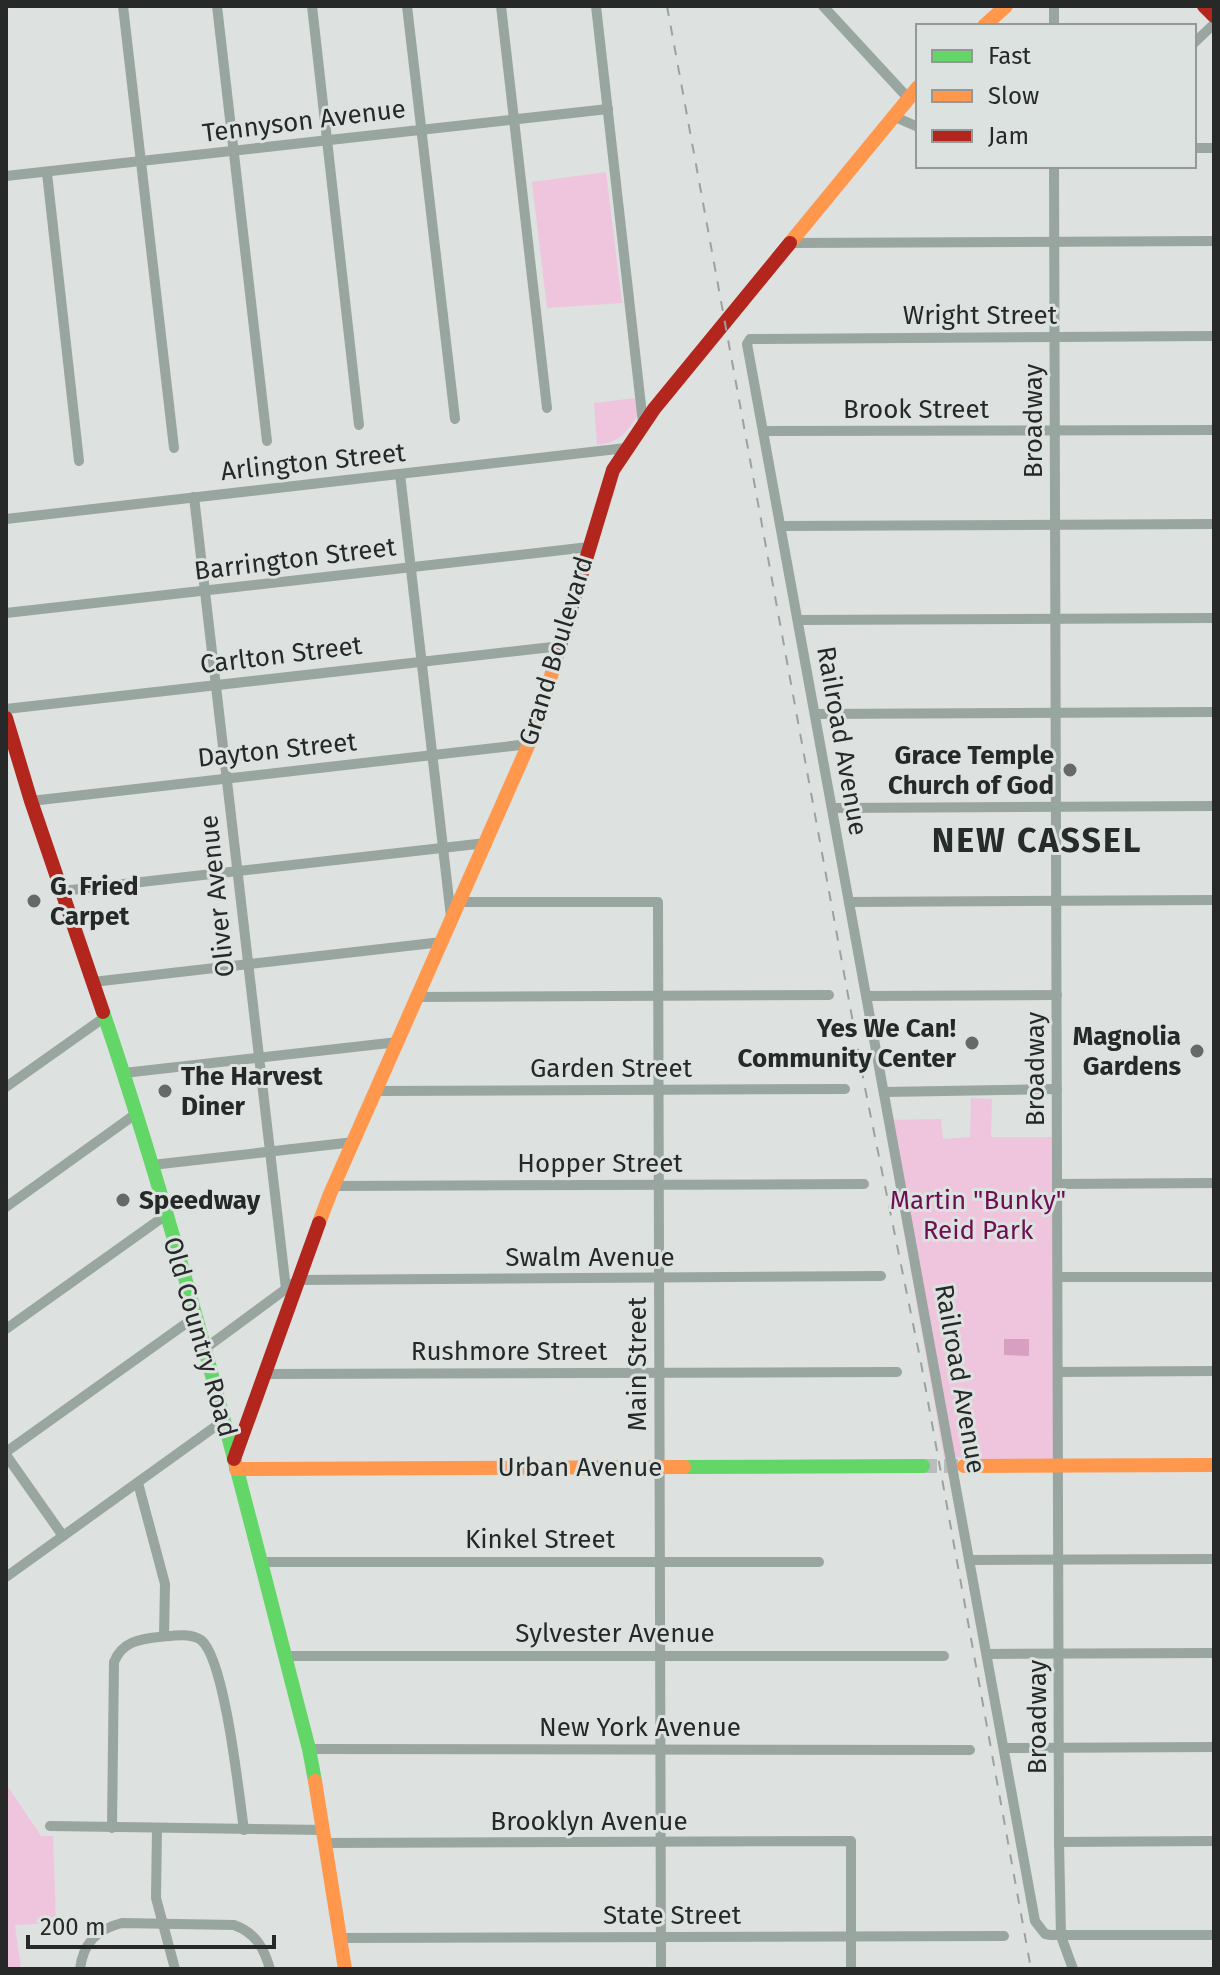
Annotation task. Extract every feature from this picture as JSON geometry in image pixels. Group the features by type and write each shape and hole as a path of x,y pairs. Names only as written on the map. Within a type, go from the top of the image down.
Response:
{"street":[{"path":"123,6 174,448"},
{"path":"217,6 267,441"},
{"path":"312,6 359,425"},
{"path":"407,6 455,419"},
{"path":"501,6 547,408"},
{"path":"596,6 643,423"},
{"path":"823,6 913,92"},
{"path":"986,24 1006,6"},
{"path":"1204,6 1214,16"},
{"path":"1196,41 1214,24"},
{"name":"Grand Boulevard","path":"235,1464 292,1284 529,744 543,707 609,480 643,423 913,92"},
{"name":"Tennyson Avenue","path":"6,176 608,109"},
{"path":"893,116 916,126"},
{"name":"Broadway","path":"1054,168 1059,1842 1061,1936 1073,1969"},
{"path":"47,173 79,461"},
{"path":"788,247 1214,241"},
{"name":"Wright Street","path":"747,341 848,337 1214,336"},
{"name":"Railroad Avenue","path":"747,341 1035,1921 1045,1934 1061,1936"},
{"name":"Brook Street","path":"763,431 1214,430"},
{"name":"Arlington Street","path":"6,519 626,448"},
{"path":"400,474 452,921"},
{"name":"Oliver Avenue","path":"194,497 269,1151 292,1284"},
{"path":"781,526 1214,524"},
{"name":"Barrington Street","path":"6,613 589,547"},
{"path":"798,620 1214,618"},
{"name":"Carlton Street","path":"6,709 561,646"},
{"path":"815,714 1214,712"},
{"name":"Old Country Road","path":"7,724 137,1113 235,1464 309,1749 345,1969"},
{"name":"Dayton Street","path":"31,801 529,744"},
{"path":"832,808 1214,806"},
{"path":"62,891 486,843"},
{"path":"849,902 1214,900"},
{"name":"Main Street","path":"460,902 658,902 661,1969"},
{"path":"93,982 442,942"},
{"path":"418,997 829,995"},
{"path":"867,996 1057,995"},
{"path":"6,1087 105,1017"},
{"path":"124,1073 398,1042"},
{"name":"Garden Street","path":"376,1091 845,1089"},
{"path":"884,1092 1057,1089"},
{"path":"6,1207 137,1113"},
{"path":"152,1165 354,1142"},
{"path":"1057,1184 1214,1183"},
{"name":"Hopper Street","path":"335,1186 864,1184"},
{"path":"6,1329 166,1215"},
{"name":"Swalm Avenue","path":"292,1284 881,1276"},
{"path":"1058,1277 1214,1277"},
{"path":"203,1350 292,1284"},
{"path":"63,1536 6,1454 195,1317"},
{"path":"1058,1372 1214,1371"},
{"name":"Rushmore Street","path":"264,1374 897,1372"},
{"path":"6,1577 223,1421"},
{"name":"Urban Avenue","path":"235,1464 923,1466"},
{"path":"964,1466 1214,1465"},
{"path":"138,1483 165,1584 164,1636"},
{"path":"969,1560 1214,1559"},
{"name":"Kinkel Street","path":"260,1562 819,1562"},
{"path":"112,1828 114,1662 124,1646 141,1639 164,1636 194,1637 203,1641 209,1650 225,1708 244,1830"},
{"path":"987,1654 1214,1653"},
{"name":"Sylvester Avenue","path":"285,1656 944,1656"},
{"path":"1004,1748 1214,1747"},
{"name":"New York Avenue","path":"309,1749 970,1750"},
{"name":"Brooklyn Avenue","path":"50,1826 660,1843 851,1841 851,1936"},
{"path":"157,1829 156,1898 175,1969"},
{"path":"1059,1842 1214,1841"},
{"path":"80,1969 83,1950 90,1941 109,1926 122,1923 219,1924 242,1928 261,1945 270,1969"},
{"path":"1061,1936 1214,1935"},
{"path":"851,1936 851,1969"},
{"name":"State Street","path":"341,1938 1004,1936"}],"green space":[{"path":"606,172 622,303 547,308 532,182"},
{"path":"636,398 638,415 629,427 617,439 597,445 594,403"},
{"name":"Martin \"Bunky\" Reid Park","path":"971,1098 992,1099 991,1137 1054,1137 1054,1462 944,1457 884,1120 941,1119 943,1139 970,1137"},
{"path":"6,1784 41,1836 53,1836 56,1923 15,1925 21,1969 6,1969"}],"shaded area":[{"path":"1004,1339 1029,1339 1029,1356 1004,1355"}],"tunnel":[{"path":"923,1466 963,1466"}],"railway":[{"path":"667,6 865,1088 921,1363 1031,1969"}],"traffic: fast":[{"path":"103,1012 161,1194 213,1378 315,1781"},
{"path":"684,1467 923,1466"}],"traffic: slow":[{"path":"986,24 1006,6"},
{"path":"790,243 916,89"},
{"path":"319,1223 535,730 559,649"},
{"path":"964,1466 1214,1465"},
{"path":"236,1469 684,1467"},
{"path":"315,1781 345,1969"}],"traffic: jam":[{"path":"1204,6 1214,16"},
{"path":"559,649 613,470 654,409 790,243"},
{"path":"6,718 103,1012"},
{"path":"234,1459 319,1223"}],"place":[{"name":"Grace Temple Church of God","path":"1070,770"},
{"name":"G. Fried Carpet","path":"34,901"},
{"name":"Yes We Can! Community Center","path":"972,1043"},
{"name":"Magnolia Gardens","path":"1197,1051"},
{"name":"The Harvest Diner","path":"165,1091"},
{"name":"Speedway","path":"123,1200"}],"district":[{"name":"NEW CASSEL","path":"1037,840"}]}
